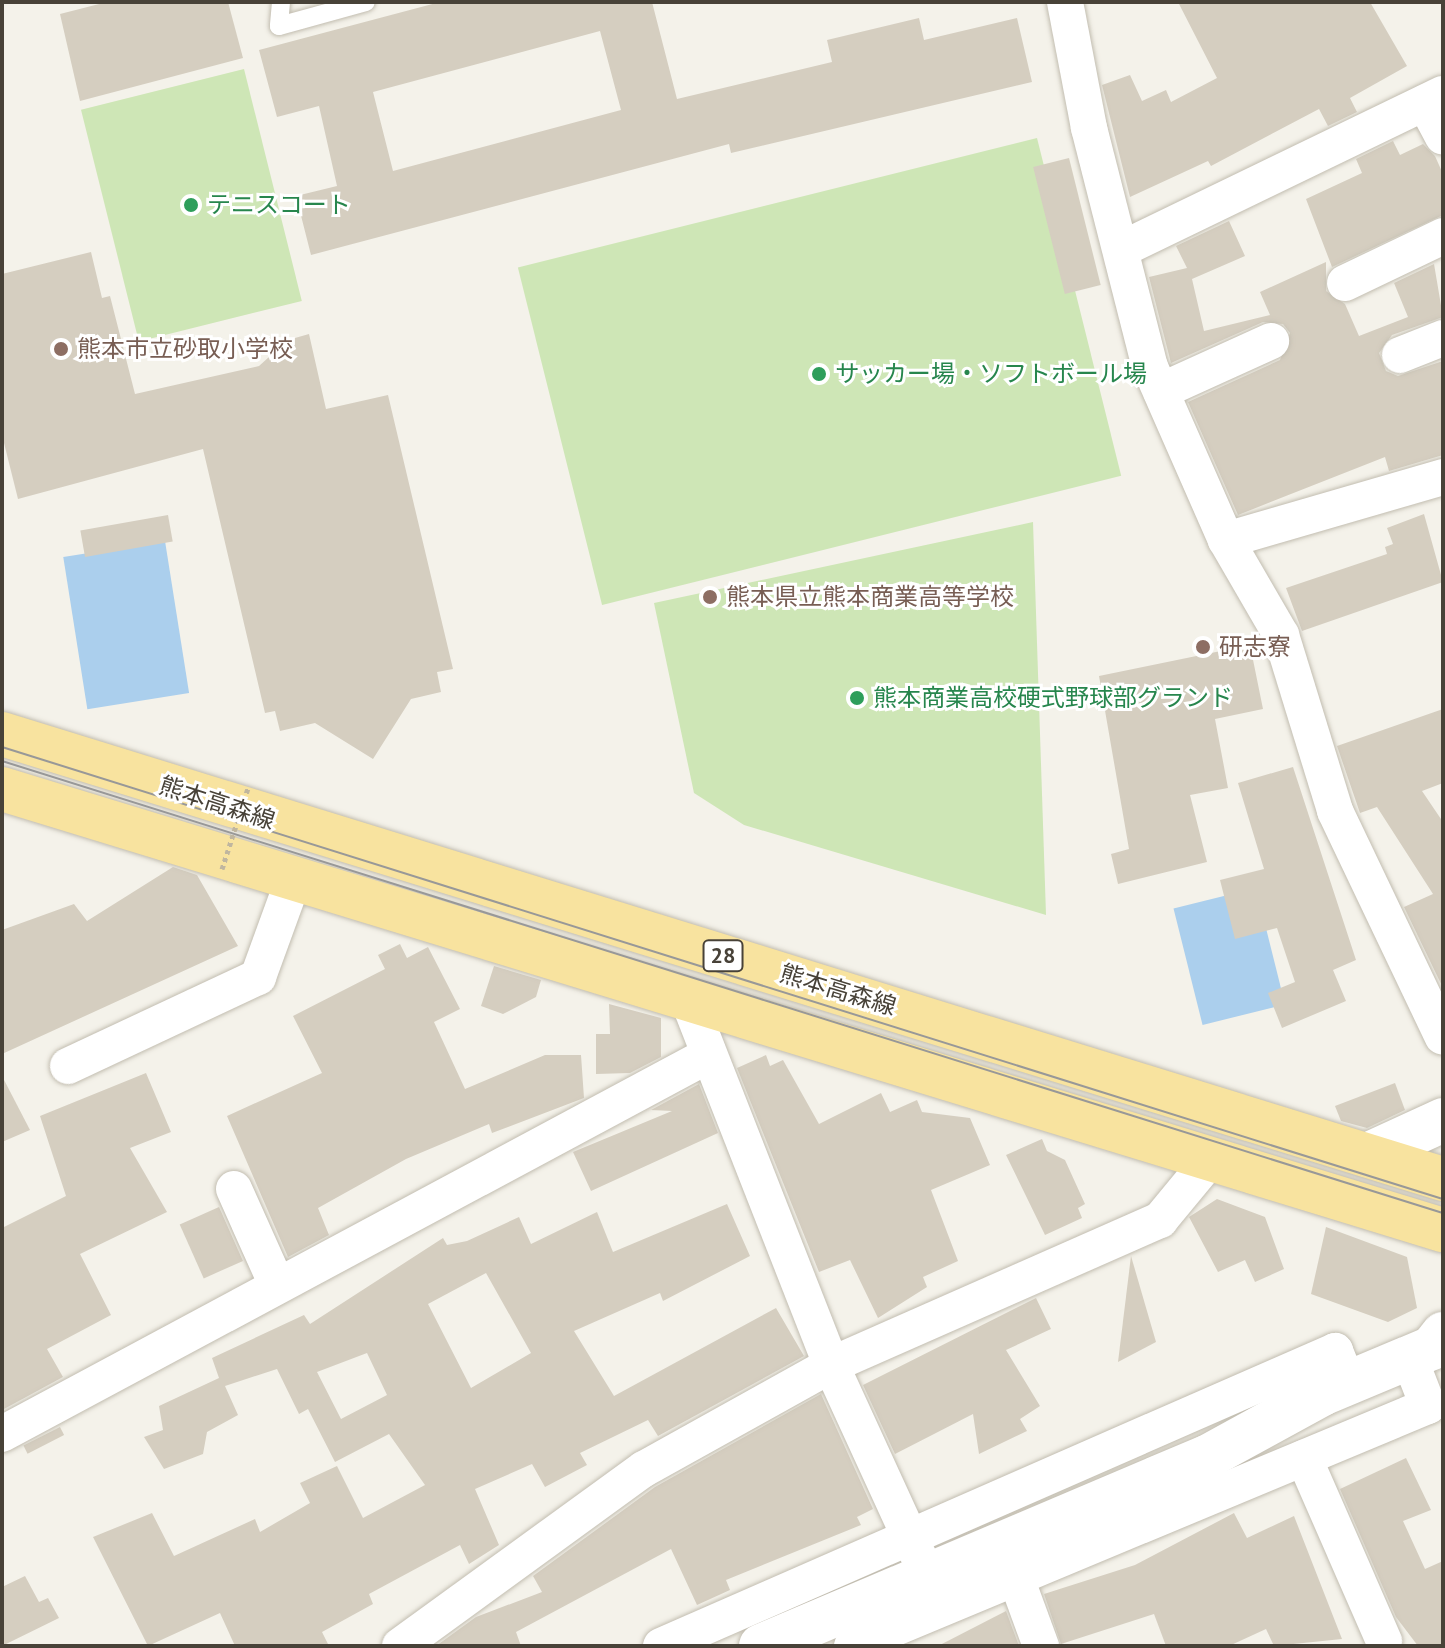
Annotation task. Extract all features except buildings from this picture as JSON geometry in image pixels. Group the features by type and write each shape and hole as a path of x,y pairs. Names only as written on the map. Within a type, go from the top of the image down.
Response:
{"main road":[{"name":"熊本高森線","path":"2,734 1443,1179"},
{"name":"熊本高森線","path":"2,789 687,997 1208,1162 1443,1230"}],"street":[{"path":"1065,2 1122,249 1161,391 1226,540 1281,635 1335,811 1443,1037"},
{"path":"1122,249 1434,99 1443,137"},
{"path":"1345,283 1443,236"},
{"path":"1400,355 1443,338"},
{"path":"1161,391 1271,341"},
{"path":"1226,540 1443,477"},
{"path":"68,1066 258,977 294,878"},
{"path":"687,997 707,1056 831,1365 919,1557"},
{"path":"3,1433 707,1056"},
{"path":"1367,1155 1443,1120"},
{"path":"400,1646 644,1469 831,1365 1160,1220 1208,1162"},
{"path":"234,1189 277,1285"},
{"path":"661,1646 919,1557 1010,1560 1304,1458 1436,1403 1426,1346 1348,1383 1010,1560 852,1646"},
{"path":"761,1646 919,1557 1335,1351 1348,1383"},
{"path":"1304,1458 1384,1641"},
{"path":"1010,1560 1041,1646"}],"lane":[{"path":"281,2 279,26 366,2"}],"path":[{"path":"222,869 248,788"}],"green space":[{"name":"テニスコート","path":"244,69 302,301 139,342 81,110"},
{"name":"サッカー場・ソフトボール場","path":"1037,138 1121,476 602,605 518,267"},
{"name":"熊本商業高校硬式野球部グランド","path":"1033,522 1046,915 744,825 694,793 654,603"}],"water":[{"path":"165,541 189,693 87,709 63,557"},
{"path":"1256,888 1285,1004 1203,1025 1174,909"}],"tram line":[{"path":"2,747 1443,1199"},
{"path":"2,761 1443,1213"}],"place":[{"name":"テニスコート","path":"191,205"},
{"name":"熊本市立砂取小学校","path":"61,349"},
{"name":"サッカー場・ソフトボール場","path":"819,374"},
{"name":"熊本県立熊本商業高等学校","path":"710,597"},
{"name":"研志寮","path":"1203,647"},
{"name":"熊本商業高校硬式野球部グランド","path":"857,698"}]}
